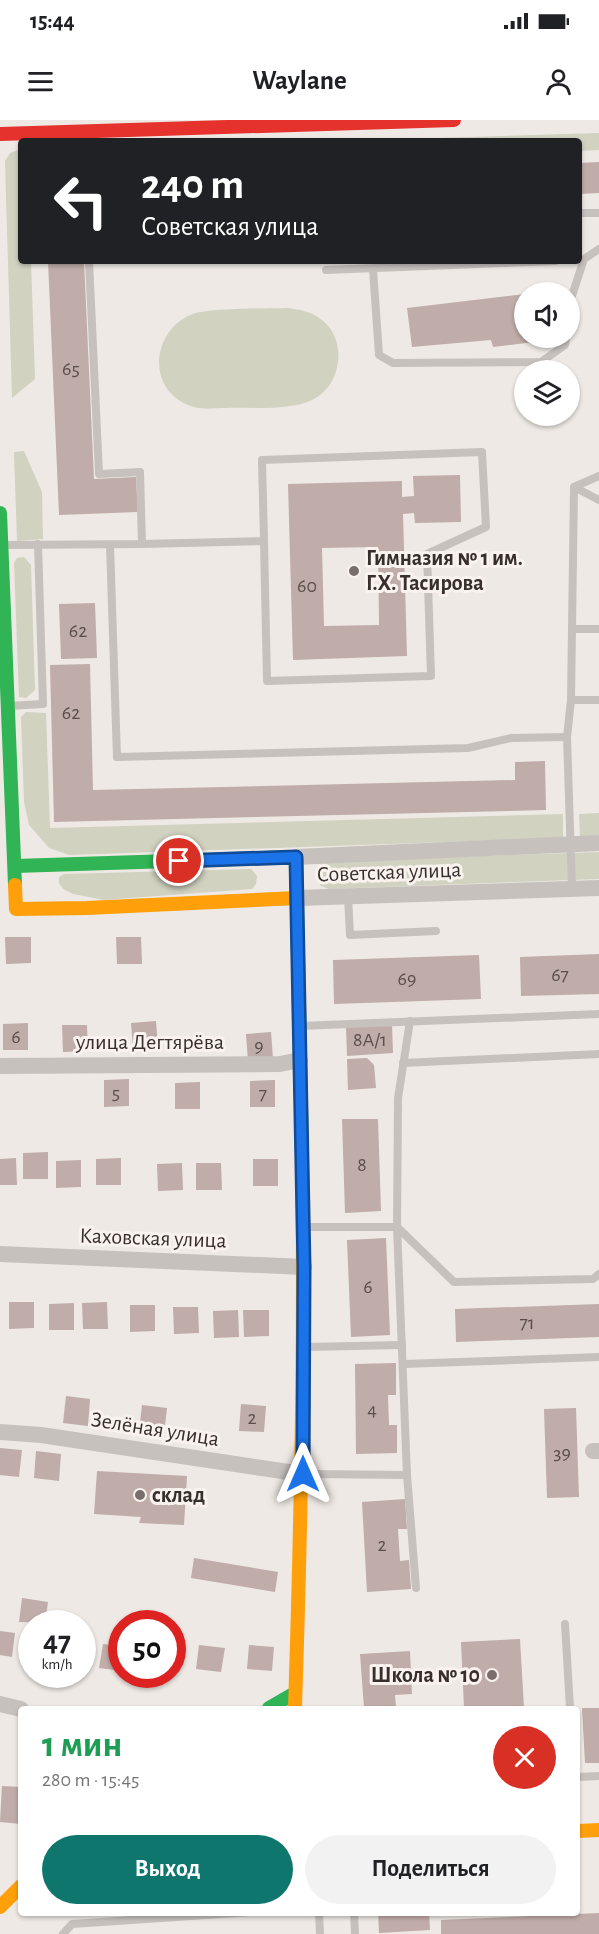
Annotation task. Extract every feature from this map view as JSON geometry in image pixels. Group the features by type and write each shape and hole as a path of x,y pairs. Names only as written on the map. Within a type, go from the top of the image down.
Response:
{"main road":[{"path":"0,134 238,131 454,120"},
{"path":"0,513 8,706 5,724 6,768 15,866 8,909"},
{"path":"295,1706 303,1474 304,1347 304,1227 296,857"},
{"name":"Советская улица","path":"15,866 296,857"},
{"name":"Советская улица","path":"8,909 87,908 297,898"},
{"path":"272,1706 295,1693"},
{"path":"580,1831 599,1830"},
{"path":"4,1903 18,1889"},
{"path":"4,1903 18,1894"}],"street":[{"name":"Советская улица","path":"296,857 599,843"},
{"name":"Советская улица","path":"297,898 599,888"},
{"name":"улица Дегтярёва","path":"0,1066 280,1064 300,1060"},
{"name":"Каховская улица","path":"0,1254 304,1267"},
{"name":"Зелёная улица","path":"0,1432 41,1435 303,1474"},
{"path":"0,1704 18,1708"}],"lane":[{"path":"582,213 599,213"},
{"path":"582,258 599,249"},
{"path":"89,264 99,474 140,472 142,544"},
{"path":"326,270 487,264"},
{"path":"575,282 580,264"},
{"path":"373,269 379,355 393,363 541,362 562,348"},
{"path":"482,452 486,527 427,554 430,676 267,681 264,541 262,460 482,452"},
{"path":"574,487 599,476"},
{"path":"574,487 599,500"},
{"path":"572,888 567,737 571,700 574,487"},
{"path":"0,545 264,541"},
{"path":"8,706 43,704 38,544"},
{"path":"110,545 117,757 468,748 510,738 567,737"},
{"path":"572,629 599,629"},
{"path":"571,700 599,700"},
{"path":"348,896 350,935 436,931"},
{"path":"300,1026 599,1014"},
{"path":"410,1021 398,1098 397,1227 407,1475 416,1588"},
{"path":"403,1063 599,1054"},
{"path":"304,1227 397,1227 454,1282 593,1279 599,1274"},
{"path":"304,1347 402,1345"},
{"path":"403,1364 599,1357"},
{"path":"303,1474 407,1475"},
{"path":"565,1624 570,1706"},
{"path":"580,1777 599,1776"},
{"path":"63,1934 72,1924 191,1916"},
{"path":"319,1916 320,1934"},
{"path":"354,1916 355,1934"}],"green space":[{"path":"599,133 599,150 582,151 582,138 438,138"},
{"path":"18,150 18,264 31,264 35,379 12,398 5,161 10,153"},
{"path":"288,308 305,311 318,317 336,339 338,362 335,374 330,384 312,400 293,406 270,408 206,409 194,407 179,400 168,390 159,364 161,350 166,337 175,325 188,316 207,311"},
{"path":"24,451 42,492 43,539 17,541 14,452"},
{"path":"24,557 31,565 35,690 26,698 19,697 14,563 17,558"},
{"path":"26,712 46,713 50,828 563,814 563,838 69,855 49,848 29,825 24,802 21,717"},
{"path":"599,813 599,837 580,838 579,814"},
{"path":"599,852 599,879 329,889 321,886 316,876 321,865 331,861"},
{"path":"251,869 257,876 256,884 252,889 104,900 73,894 63,889 59,883 59,877 64,874"}],"building":[{"path":"599,162 599,193 582,194 582,163"},
{"path":"48,264 84,264 94,479 136,477 138,512 59,515"},
{"path":"514,295 514,344 493,347 491,340 412,347 407,308"},
{"path":"460,475 461,522 415,523 414,513 403,514 407,656 293,660 288,484 402,481 402,497 414,496 413,476","holes":["378,547 379,625 324,626 322,548"]},
{"path":"95,603 97,658 61,659 59,604"},
{"path":"90,664 93,790 515,780 515,762 545,761 546,810 54,822 50,665"},
{"path":"5,937 31,937 31,963 6,964"},
{"path":"116,937 141,937 142,964 117,964"},
{"path":"599,954 599,994 521,996 520,957"},
{"path":"479,955 481,999 334,1004 333,960"},
{"path":"156,1021 158,1048 133,1049 131,1023"},
{"path":"28,1023 28,1050 3,1050 3,1024"},
{"path":"392,1024 393,1053 347,1056 346,1026"},
{"path":"62,1025 87,1025 88,1051 63,1052"},
{"path":"271,1032 273,1059 248,1061 246,1034"},
{"path":"367,1058 374,1065 376,1088 348,1090 347,1059"},
{"path":"129,1079 129,1106 104,1107 104,1080"},
{"path":"275,1080 275,1107 250,1107 250,1081"},
{"path":"200,1082 200,1109 175,1109 175,1083"},
{"path":"342,1119 378,1119 381,1211 345,1213"},
{"path":"48,1152 48,1179 23,1179 23,1153"},
{"path":"16,1158 17,1185 0,1185 0,1159"},
{"path":"121,1158 121,1185 96,1185 96,1159"},
{"path":"253,1159 278,1159 278,1186 253,1186"},
{"path":"81,1160 81,1187 56,1188 56,1161"},
{"path":"182,1163 183,1190 158,1191 157,1164"},
{"path":"196,1163 221,1163 222,1190 196,1190"},
{"path":"386,1238 390,1335 351,1337 347,1240"},
{"path":"9,1302 34,1302 34,1328 9,1329"},
{"path":"107,1302 108,1329 83,1329 82,1303"},
{"path":"74,1303 74,1330 49,1330 49,1304"},
{"path":"599,1304 599,1337 456,1342 455,1309"},
{"path":"130,1305 155,1305 155,1331 130,1332"},
{"path":"173,1307 198,1307 199,1333 174,1334"},
{"path":"238,1310 239,1337 214,1338 213,1311"},
{"path":"243,1310 269,1310 269,1336 244,1337"},
{"path":"396,1363 396,1395 388,1395 389,1425 397,1425 397,1453 356,1454 355,1364"},
{"path":"66,1396 90,1399 88,1426 63,1423"},
{"path":"241,1404 266,1406 264,1432 239,1431"},
{"path":"142,1405 167,1408 164,1434 139,1431"},
{"path":"576,1408 579,1497 547,1498 544,1409"},
{"path":"0,1448 22,1450 19,1477 0,1475"},
{"path":"36,1451 61,1454 59,1481 34,1478"},
{"name":"склад","path":"97,1471 187,1476 184,1525 139,1523 141,1517 94,1514"},
{"path":"405,1499 407,1529 398,1529 400,1561 409,1560 411,1589 367,1592 362,1502"},
{"path":"194,1558 278,1572 275,1592 191,1578"},
{"path":"22,1598 48,1602 47,1610 20,1610"},
{"path":"0,1631 15,1633 12,1657 0,1655"},
{"name":"Школа № 10","path":"520,1639 524,1706 464,1706 461,1642"},
{"path":"103,1644 108,1645 108,1669 99,1668"},
{"path":"199,1645 225,1648 221,1672 196,1669"},
{"path":"249,1645 274,1647 272,1671 247,1669"},
{"name":"Школа № 10","path":"410,1651 412,1694 395,1695 396,1706 364,1706 360,1654"},
{"path":"582,1708 599,1708 599,1763 585,1763"},
{"path":"2,1786 18,1787 18,1824 0,1822"},
{"path":"599,1913 599,1934 441,1934 441,1920 580,1916 580,1914"},
{"path":"378,1916 429,1916 430,1930 379,1933"}],"traffic: fast":[{"path":"0,513 15,885"},
{"path":"15,866 296,857 302,1156"},
{"path":"272,1706 295,1693"}],"traffic: slow":[{"path":"15,885 16,909 297,898"},
{"path":"295,1706 302,1432 302,1156"},
{"path":"580,1831 599,1830"},
{"path":"0,1907 18,1889"}],"traffic: jam":[{"path":"0,134 454,120"}],"place":[{"name":"Гимназия № 1 им. Г.Х. Тасирова","path":"354,571"},
{"name":"склад","path":"140,1495"},
{"name":"Школа № 10","path":"492,1675"}],"route":[{"path":"179,861 296,857 304,1267 303,1474"}]}
